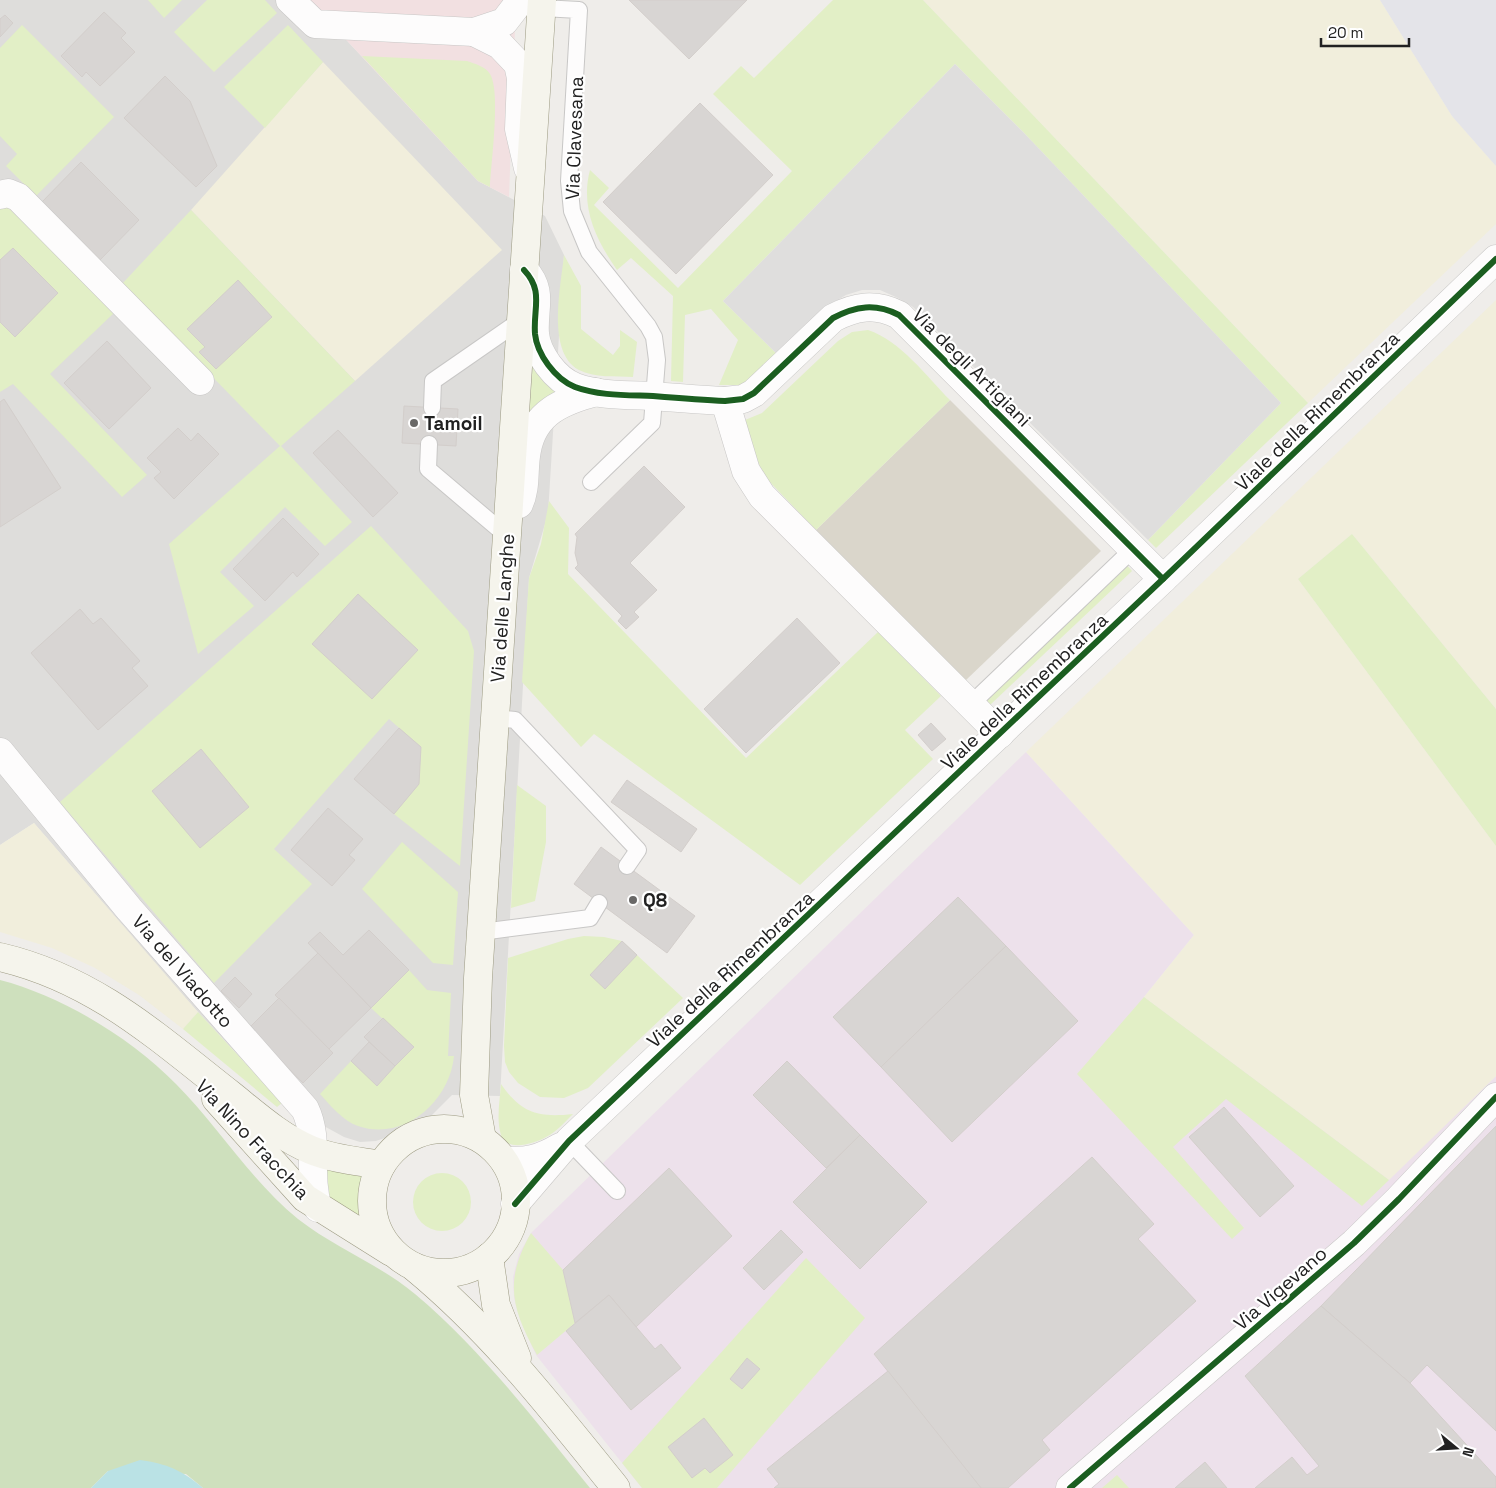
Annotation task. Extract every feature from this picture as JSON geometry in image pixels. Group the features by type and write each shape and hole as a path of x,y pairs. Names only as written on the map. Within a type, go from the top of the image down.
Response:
{"main road":[{"name":"Via delle Langhe","path":"482,1139 474,1095 475,1042 530,174 535,3"},
{"name":"Via Nino Fracchia","path":"0,957 38,968 85,990 132,1017 284,1135 312,1150 345,1159 381,1165"},
{"name":"Via delle Langhe","path":"440,1130 449,1120 457,1104 475,1042"},
{"name":"Via Nino Fracchia","path":"168,1046 295,1188 318,1208 405,1260"},
{"path":"405,1260 432,1272 452,1272 472,1267 489,1256 501,1244 510,1228 515,1204 515,1193 511,1176 504,1160 482,1139 455,1129 426,1130 400,1143 381,1165 373,1188 372,1212 381,1236 405,1260 451,1297 526,1376 616,1488"},
{"path":"489,1256 496,1304 506,1335 526,1376"}],"street":[{"name":"Via delle Langhe","path":"290,0 315,24 474,32 504,22 535,3"},
{"name":"Via delle Langhe","path":"474,32 500,45 518,64 521,78 519,130 530,174"},
{"path":"0,195 8,193 18,197 200,381"},
{"name":"Viale della Rimembranza","path":"570,1141 1164,580 1496,260"},
{"name":"Via degli Artigiani","path":"524,270 532,278 536,291 535,334 544,358 561,378 573,386 596,392 726,401 743,399 754,393 833,318 846,311 871,306 891,311 899,315 1164,580"},
{"name":"Via degli Artigiani","path":"507,528 523,496 527,450 538,426 559,404 596,392"},
{"path":"726,401 746,471 762,496 1000,734"},
{"name":"Via del Viadotto","path":"0,752 186,975 296,1096 310,1121 312,1180 318,1208"},
{"name":"Via Vigevano","path":"1070,1488 1354,1243 1399,1199 1496,1097"},
{"path":"504,1160 519,1162 534,1160 570,1141"},
{"path":"515,1204 570,1141"}],"lane":[{"name":"Via Clavesana","path":"535,3 579,10 569,181 572,211 588,252 648,326 654,337 657,355 652,423 591,482"},
{"path":"432,408 433,380 521,320"},
{"path":"429,444 428,469 507,528"},
{"path":"970,705 1133,549"},
{"path":"495,718 515,720 638,850 626,866"},
{"path":"481,932 590,918 600,903"},
{"path":"570,1141 617,1192"}],"shaded area":[{"path":"0,0 309,0 478,181 545,216 564,255 548,514 529,578 500,1096 452,1095 422,1125 376,1141 360,1142 344,1137 282,1103 186,999 34,823 0,845"},
{"path":"309,0 516,0 509,197 478,181"},
{"path":"923,0 1380,0 1452,116 1496,166 1496,224 1308,403"},
{"path":"1380,0 1496,0 1496,166 1452,116"},
{"path":"323,62 502,250 355,381 191,210"},
{"path":"955,64 1024,133 1281,403 1148,540 913,307 898,298 880,290 862,290 846,295 831,304 778,355 723,301"},
{"path":"1496,300 1496,709 1352,534 1298,579 1496,846 1496,1076 1389,1180 1144,997 1194,935 1026,752"},
{"path":"950,400 1101,551 966,680 816,530"},
{"path":"1026,752 1194,935 1144,997 1389,1179 1496,1076 1496,1488 642,1488 536,1355 520,1319 514,1298 513,1277 519,1254 531,1233"},
{"path":"34,823 198,1012 183,1029 139,995 95,968 52,948 0,932 0,845"}],"green space":[{"path":"148,0 182,0 164,18"},
{"path":"207,0 265,0 277,13 214,72 174,32"},
{"path":"833,0 923,0 1308,403 1156,548 1148,540 1281,403 1024,133 955,64 723,301 778,355 742,385 719,385 738,340 711,309 685,315 683,382 671,381 673,296 631,258 617,270 609,259 592,223 589,210 587,184 590,170 609,188 594,205 678,288 792,171 713,94 741,66 754,78"},
{"path":"22,25 114,117 36,196 6,166 17,154 0,136 0,48"},
{"path":"288,25 323,62 265,128 224,87"},
{"path":"362,56 467,61 488,71 493,83 495,96 490,187 478,181"},
{"path":"5,202 115,312 50,374 147,475 122,497 13,384 0,392 0,207"},
{"path":"191,210 355,381 281,446 352,522 325,546 285,507 220,572 254,606 198,654 169,544 280,446 122,284"},
{"path":"564,255 581,286 581,329 613,355 620,346 620,330 637,342 633,377 585,373 569,361 562,349 558,317"},
{"path":"868,330 880,335 902,351 950,400 816,530 765,477 758,462 745,420 762,413 838,341 852,332"},
{"path":"533,362 565,392 529,417"},
{"path":"549,501 569,528 568,574 746,758 878,632 941,696 905,730 933,759 800,885 594,734 581,747 522,682 529,578 541,544"},
{"path":"371,526 468,631 474,651 460,866 394,814 419,784 421,747 389,719 274,849 312,884 214,983 60,802"},
{"path":"1352,534 1496,709 1496,846 1298,579"},
{"path":"1125,563 1132,571 990,705 983,698"},
{"path":"517,785 546,806 546,842 535,901 511,908"},
{"path":"402,842 458,892 453,965 433,963 362,889"},
{"path":"584,936 604,937 622,941 683,998 588,1088 564,1098 540,1097 518,1083 509,1072 505,1062 508,958 568,939"},
{"path":"409,970 427,990 451,993 448,1056 454,1056 451,1073 444,1088 434,1102 422,1114 408,1123 392,1128 375,1129 352,1124 332,1108 320,1094 351,1061 377,1085 413,1047 371,1008"},
{"path":"0,980 24,987 71,1008 117,1035 158,1067 191,1100 250,1171 281,1204 298,1219 327,1239 401,1283 440,1316 507,1387 590,1488 203,1488 186,1474 108,1471 91,1488 0,1488"},
{"path":"1144,997 1389,1180 1362,1206 1226,1099 1173,1147 1244,1228 1232,1239 1077,1074"},
{"path":"198,1012 282,1103 277,1107 183,1029"},
{"path":"501,1084 508,1094 523,1107 531,1111 550,1115 573,1114 557,1130 541,1140 521,1145 508,1143 501,1135 499,1123"},
{"path":"323,1167 364,1175 360,1219 326,1200"},
{"path":"442,1173 458,1178 466,1186 471,1202 466,1218 458,1226 442,1231 426,1226 418,1218 413,1202 418,1186 426,1178"},
{"path":"531,1233 563,1270 575,1323 537,1355 521,1323 514,1294 517,1265"},
{"path":"806,1258 865,1318 717,1488 642,1488 622,1463"},
{"path":"1117,1475 1129,1488 1102,1488"}],"water":[{"path":"140,1460 174,1469 203,1488 91,1488 108,1471"}],"building":[{"path":"629,0 747,0 689,59"},
{"path":"104,12 126,33 121,38 135,52 100,86 86,72 82,77 61,56"},
{"path":"5,15 13,23 0,37 0,19"},
{"path":"165,76 190,101 217,166 196,187 124,118"},
{"path":"700,103 773,175 676,274 603,202"},
{"path":"81,162 139,220 100,260 42,202"},
{"path":"13,248 58,293 15,337 0,322 0,260"},
{"path":"238,280 272,317 216,369 199,352 205,347 187,329"},
{"path":"107,341 151,388 109,429 64,383"},
{"path":"4,399 61,488 0,527 0,402"},
{"path":"404,406 458,409 456,446 402,443"},
{"path":"178,428 191,441 198,433 219,454 174,499 154,478 161,472 147,458"},
{"path":"338,430 398,493 373,517 313,453"},
{"path":"644,466 685,507 630,563 657,590 634,612 639,617 626,629 618,621 622,616 575,568 578,565 575,553 577,537 575,534"},
{"path":"283,518 319,554 297,577 293,572 265,601 233,569"},
{"path":"358,594 418,650 372,699 312,644"},
{"path":"80,609 93,624 101,618 140,661 132,668 148,686 98,730 31,653"},
{"path":"797,618 840,663 746,753 704,709"},
{"path":"931,723 946,739 932,751 918,735"},
{"path":"399,728 421,747 419,784 394,814 354,779"},
{"path":"201,749 249,807 200,848 152,791"},
{"path":"627,780 697,829 681,852 611,802"},
{"path":"328,808 363,839 349,855 355,860 332,886 291,850"},
{"path":"601,847 695,916 667,953 574,884"},
{"path":"958,897 1006,946 881,1067 833,1017"},
{"path":"369,930 409,970 371,1008 308,943 320,932 343,955"},
{"path":"622,941 637,955 605,989 590,975"},
{"path":"1006,946 1078,1021 952,1142 881,1067"},
{"path":"318,953 371,1008 329,1049 275,995"},
{"path":"235,977 252,994 239,1008 221,991"},
{"path":"279,998 333,1053 303,1083 249,1028"},
{"path":"383,1018 414,1047 395,1066 364,1037"},
{"path":"369,1042 395,1066 377,1086 351,1061"},
{"path":"787,1061 860,1135 826,1168 753,1095"},
{"path":"1224,1107 1294,1186 1260,1217 1189,1137"},
{"path":"1496,1126 1496,1431 1427,1365 1410,1383 1321,1306"},
{"path":"860,1135 927,1202 860,1269 793,1202"},
{"path":"1092,1157 1154,1224 1138,1239 1196,1301 1042,1440 1050,1450 1008,1488 981,1488 874,1354"},
{"path":"669,1168 732,1236 636,1327 609,1295 575,1323 563,1270"},
{"path":"781,1230 803,1252 764,1290 743,1268"},
{"path":"609,1295 655,1349 661,1344 681,1368 631,1410 566,1331"},
{"path":"1321,1306 1410,1383 1496,1477 1496,1488 1255,1488 1292,1457 1307,1475 1319,1466 1245,1376"},
{"path":"747,1358 760,1369 742,1389 730,1379"},
{"path":"888,1371 981,1488 774,1488 779,1484 767,1469"},
{"path":"704,1418 733,1455 710,1473 705,1468 692,1478 668,1447"},
{"path":"1205,1462 1227,1488 1175,1488"}],"cycle path":[{"path":"515,1204 569,1141 1163,579 1496,259"},
{"path":"524,270 534,285 536,293 536,342 548,365 561,378 575,387 604,394 725,401 743,399 754,393 833,318 850,311 866,308 882,309 899,315 1163,579"},
{"path":"1070,1488 1354,1243 1399,1199 1496,1097"}],"place":[{"name":"Tamoil","path":"414,423"},
{"name":"Q8","path":"633,900"}]}
